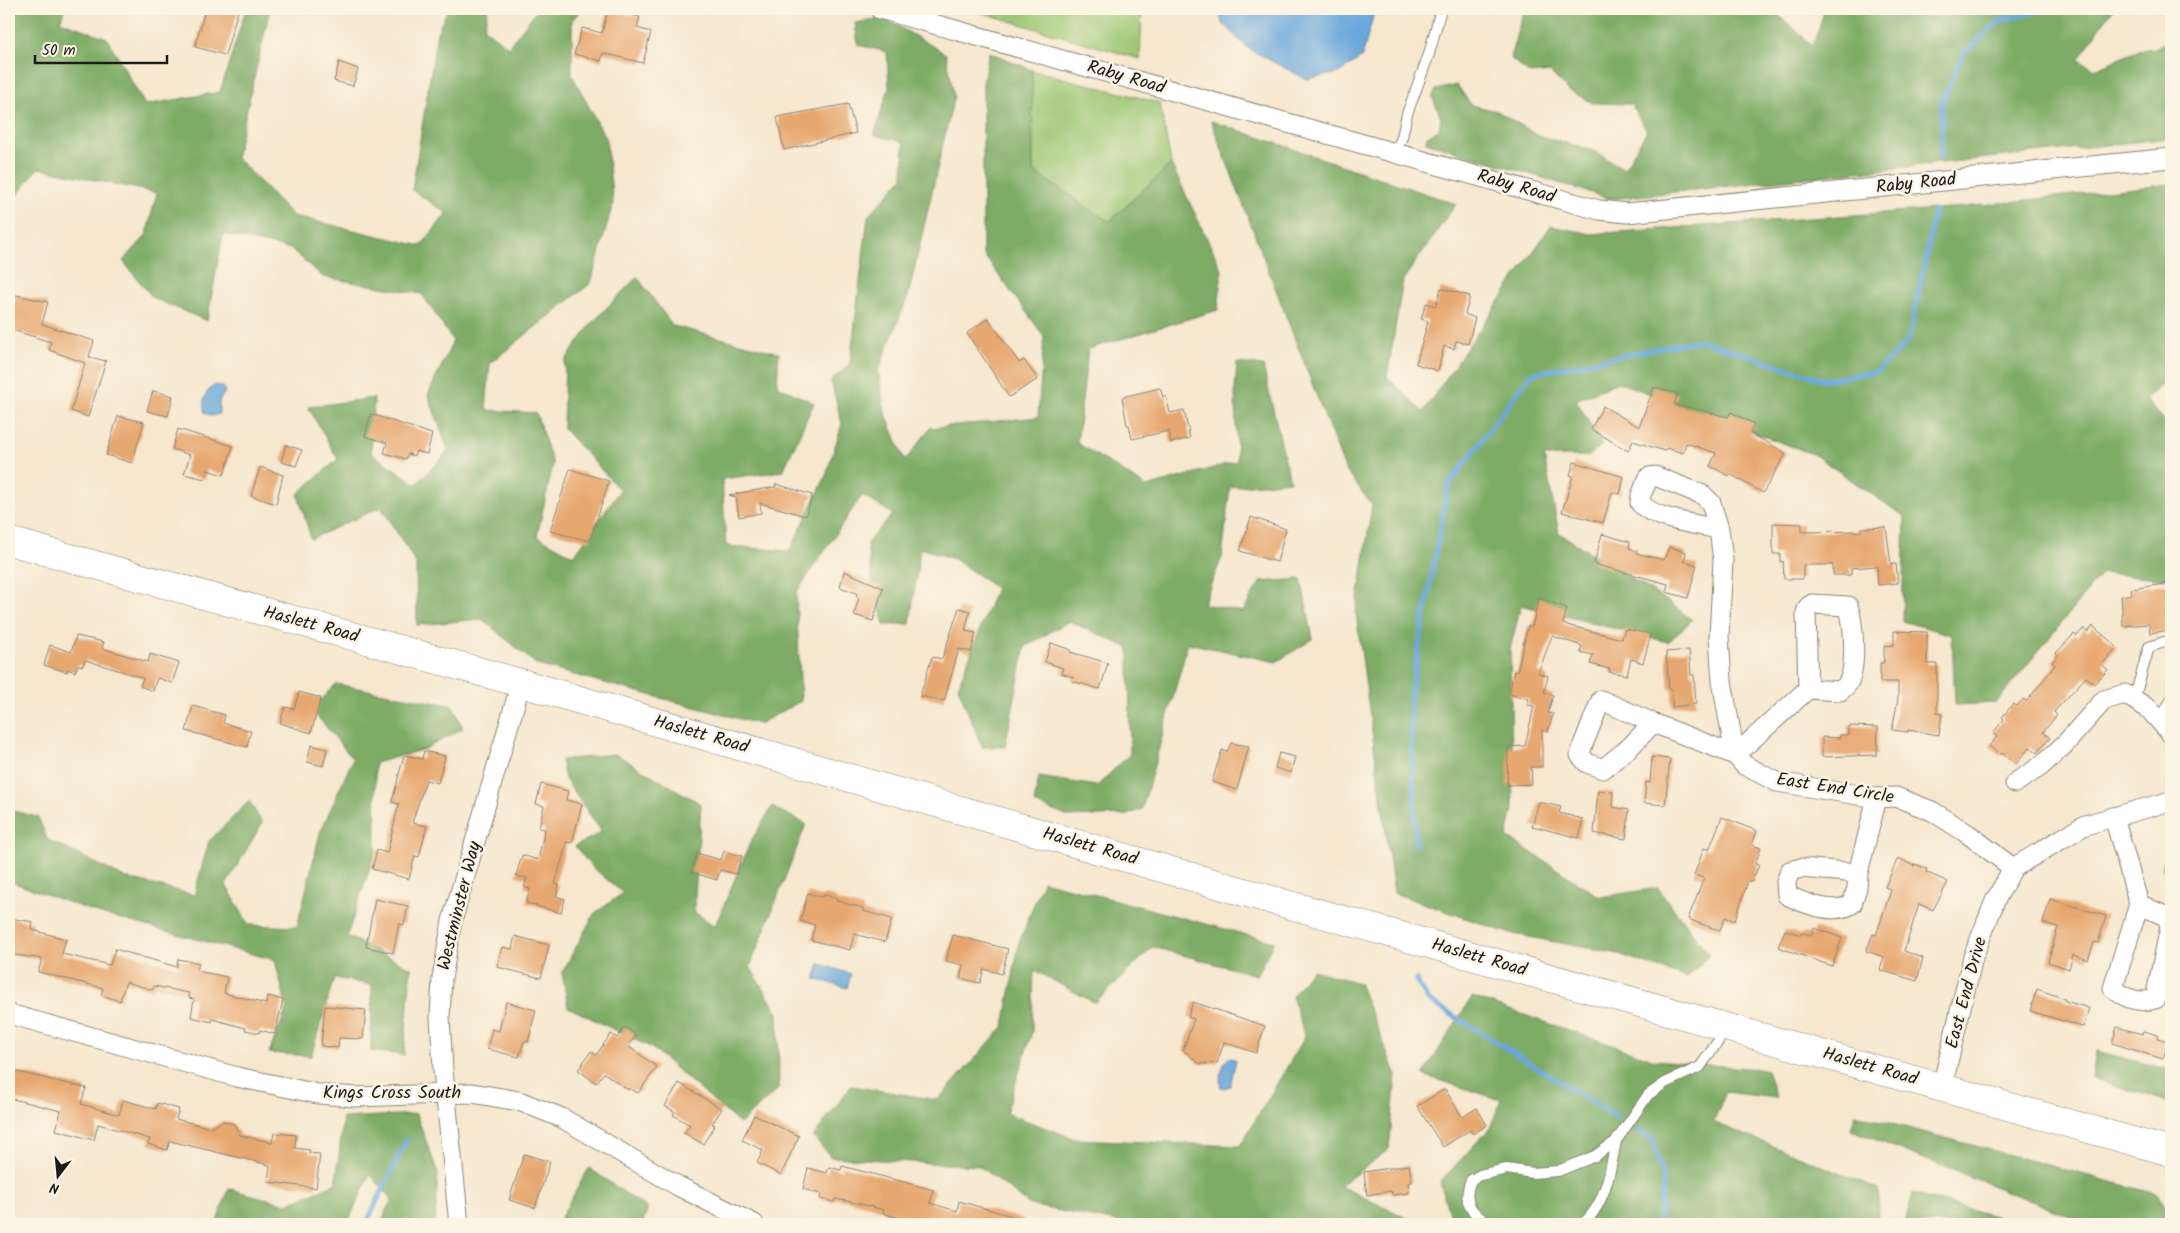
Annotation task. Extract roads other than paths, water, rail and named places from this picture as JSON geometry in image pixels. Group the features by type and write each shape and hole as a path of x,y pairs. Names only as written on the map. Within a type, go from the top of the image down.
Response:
{"main road":[{"name":"Haslett Road","path":"9,542 520,683 1256,895 2171,1152"}],"street":[{"name":"Raby Road","path":"880,9 1600,210 1626,213 2171,158"},
{"path":"1719,529 1723,560 1719,637 1721,672 1735,755"},
{"path":"1735,755 1808,689 1840,691 1848,684 1851,670 1853,634 1853,619 1848,606 1812,604 1808,607 1806,612 1808,689"},
{"name":"Westminster Way","path":"459,1224 443,1070 440,1017 442,978 452,921 520,683"},
{"path":"2015,783 2041,766 2064,745 2104,700 2125,694 2149,709 2166,728"},
{"name":"East End Circle","path":"1653,723 1735,755 1744,765 1777,782 1877,798 1896,797 1932,811 1968,834 2013,868"},
{"path":"1858,873 1877,798"},
{"name":"East End Drive","path":"1942,1087 1973,956 1994,901 2013,868 2085,825 2171,801"},
{"path":"2114,817 2139,904 2113,988 2122,996 2145,1002 2155,999 2170,927 2167,917 2139,904"},
{"name":"Kings Cross South","path":"9,1014 281,1087 318,1094 355,1097 472,1093 519,1102 562,1118 678,1186 754,1224"}],"lane":[{"path":"1395,153 1402,138 1407,114 1429,54 1441,9"},
{"path":"2134,700 2149,648 2164,642 2171,644"},
{"path":"2166,728 2171,700"},
{"path":"1489,1224 1478,1217 1468,1206 1467,1190 1471,1180 1480,1175 1507,1170 1533,1173 1558,1171 1595,1156 1616,1141 1648,1095 1665,1083 1700,1067 1729,1027"},
{"path":"1582,1224 1600,1200 1616,1141"}],"water":[{"path":"1217,9 1375,9 1362,57 1339,73 1306,79 1249,49 1223,24"},
{"path":"215,385 223,387 225,392 219,401 219,414 212,416 205,413 204,401 206,394"},
{"path":"820,964 851,974 847,988 815,979"},
{"path":"1230,1057 1236,1060 1230,1086 1224,1088 1220,1084 1221,1075 1225,1062"}],"waterway":[{"path":"1941,158 1942,101 1964,53 1999,21 2048,9"},
{"path":"1416,846 1410,695 1448,486 1531,374 1700,340 1824,380 1876,372 1908,341 1928,248 1934,210"},
{"path":"1416,980 1428,1000 1618,1118"},
{"path":"1637,1130 1653,1140 1664,1182 1658,1224"},
{"path":"366,1224 407,1139"}]}
